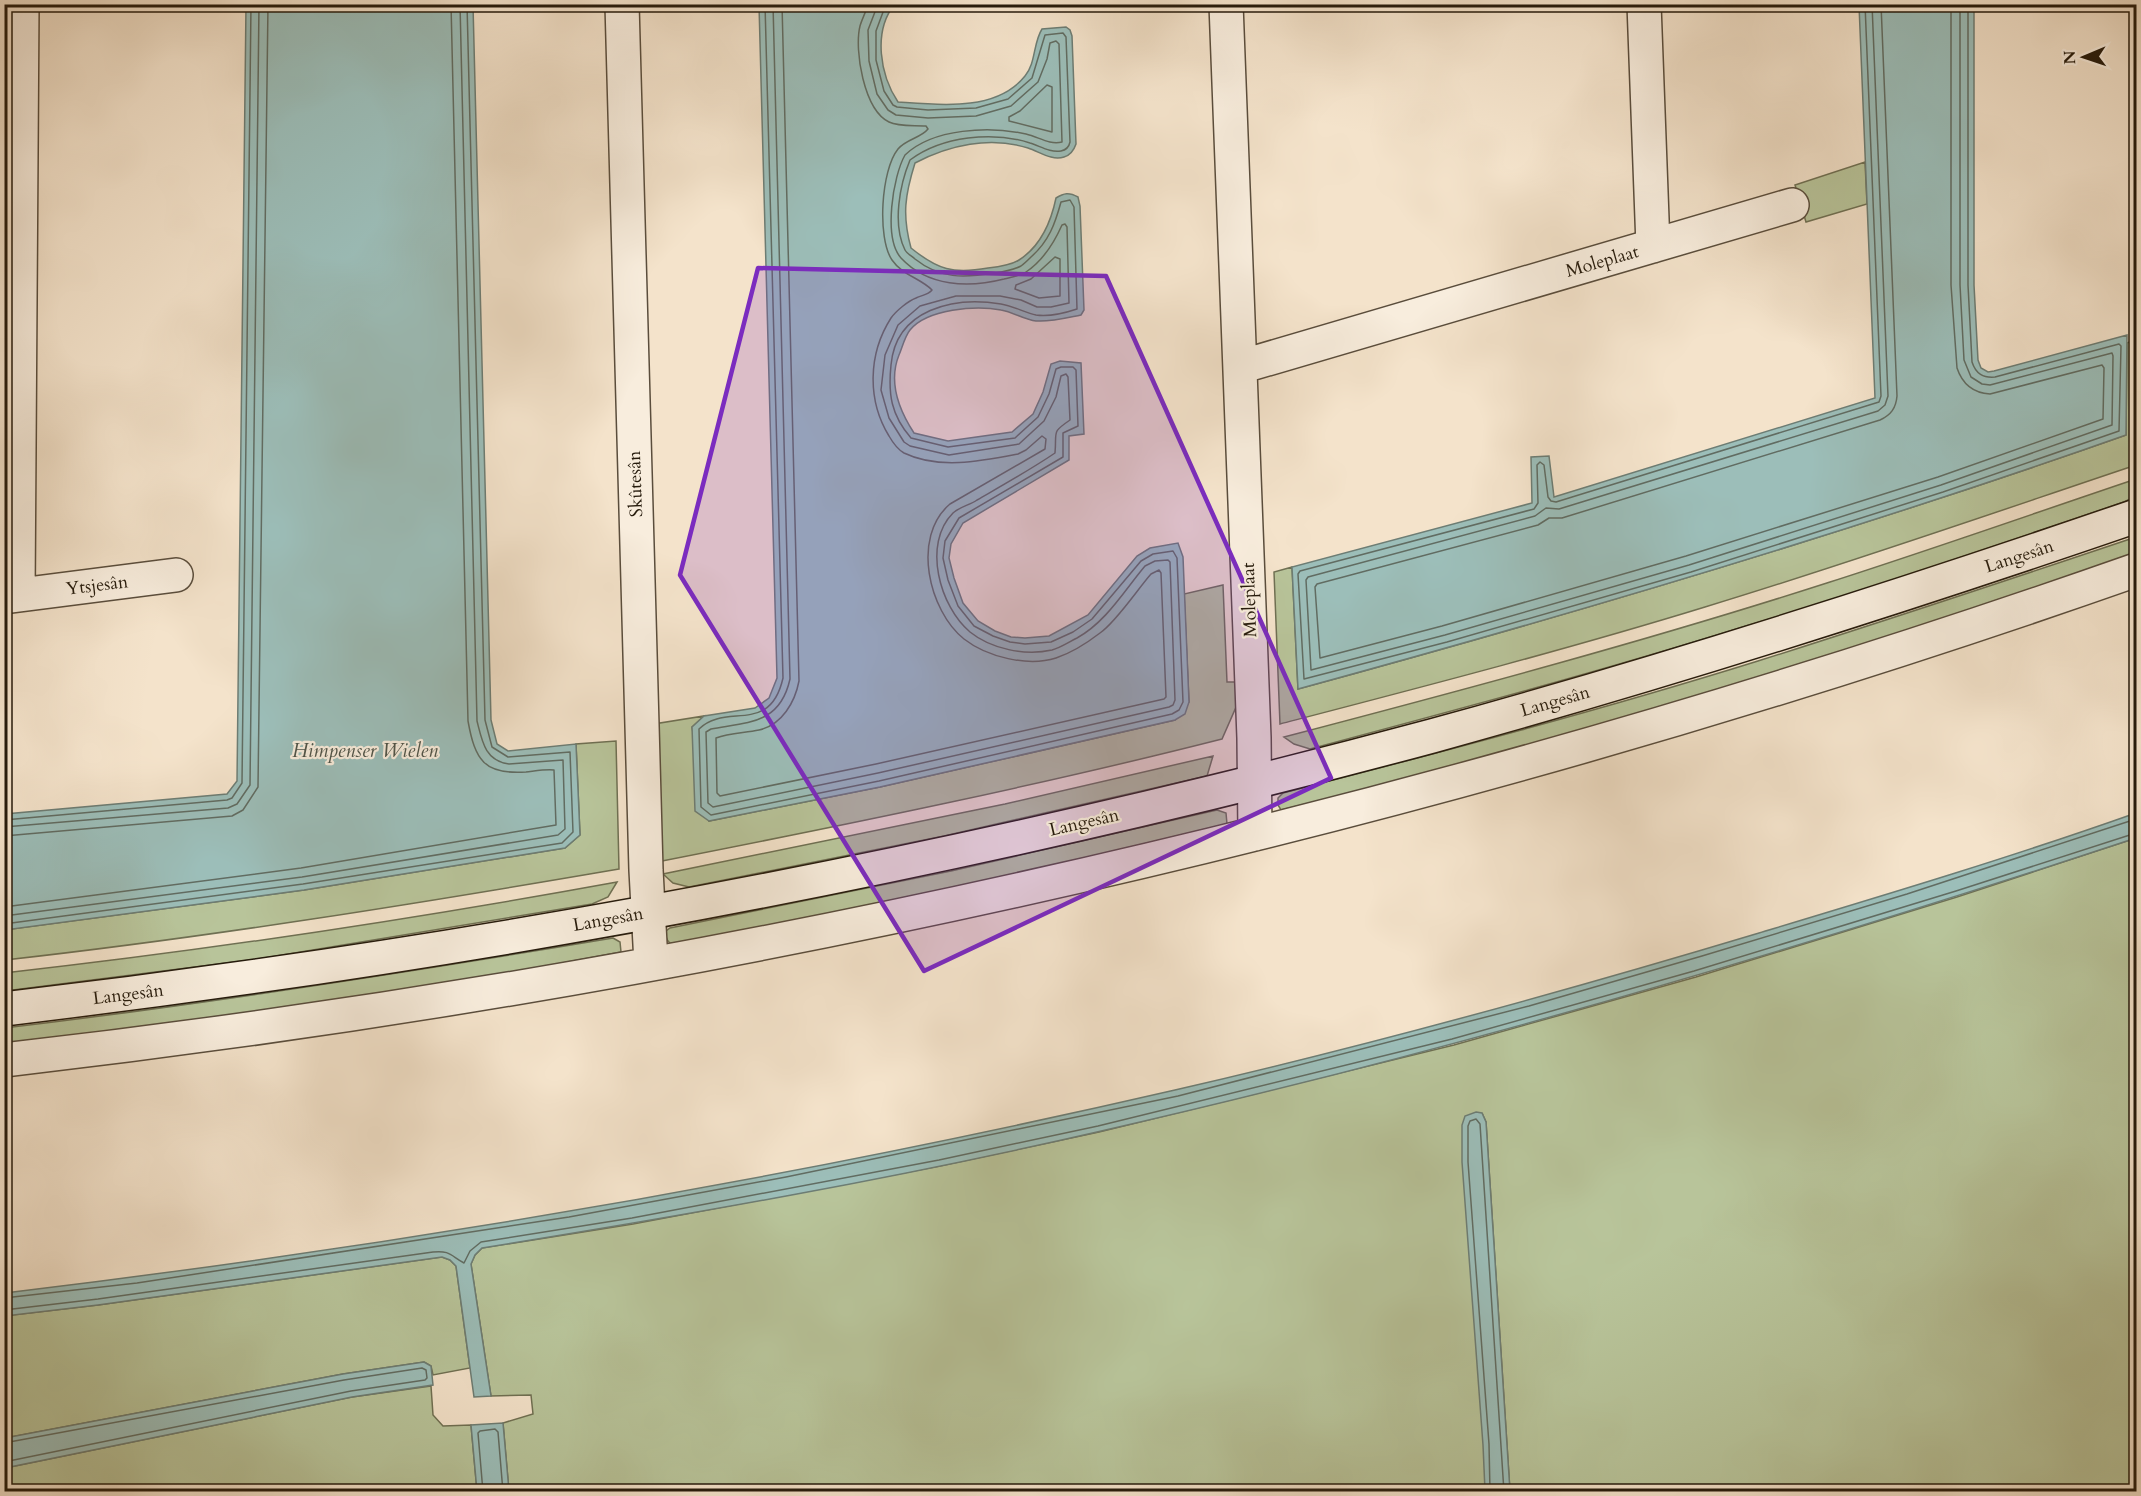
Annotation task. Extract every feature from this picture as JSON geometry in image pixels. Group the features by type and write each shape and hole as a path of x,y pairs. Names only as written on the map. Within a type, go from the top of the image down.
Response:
{"street":[{"name":"Ytsjesân","path":"22,4 11,596 176,575"},
{"name":"Skûtesân","path":"622,4 651,963"},
{"name":"Moleplaat","path":"1226,4 1255,781 1255,834"},
{"name":"Moleplaat","path":"1644,4 1653,246"},
{"name":"Moleplaat","path":"1240,367 1792,205"},
{"name":"Langesân","path":"4,1010 261,977 648,913 958,851 1102,819 1431,736 1740,647 2136,516"},
{"path":"4,1060 110,1048 480,994 846,926 1064,880 1255,834 1669,721 2012,613 2136,570"}],"highlighted area":[{"path":"758,268 1106,276 1331,778 924,971 680,575"}],"green space":[{"path":"1865,162 1867,204 1806,222 1795,185"},
{"path":"2136,305 2136,465 1705,607 1546,653 1280,724 1274,572 1292,567 1298,689 1715,570 2126,435 2127,343 2132,341 2131,307"},
{"path":"2136,479 2136,496 2124,502 1794,612 1692,643 1310,749 1294,744 1284,737 1694,624 1869,569"},
{"path":"2136,537 2136,555 1761,679 1441,771 1281,810 1278,805 1278,798 1283,793 1640,697 1758,661"},
{"path":"1223,585 1227,682 1239,682 1240,698 1222,739 943,804 658,860 654,724 704,716 692,727 709,821 880,787 1175,720 1189,702 1184,594"},
{"path":"616,741 619,869 312,919 5,960 4,930 304,890 565,848 580,835 576,744"},
{"path":"1213,756 1207,776 944,836 689,887 673,883 663,874 1005,804"},
{"path":"1217,810 1226,813 1227,824 955,889 673,945 666,938 666,931 670,928 951,871"},
{"path":"2136,838 2136,1491 1510,1491 1486,1122 1482,1113 1485,1491 509,1491 503,1423 533,1414 531,1395 491,1396 471,1264 475,1255 482,1248 633,1224 940,1166 1099,1132 1454,1045 1696,977 1957,897"},
{"path":"617,882 608,897 592,904 258,959 5,991 4,973 312,933"},
{"path":"613,938 620,942 621,952 411,991 5,1046 4,1028 309,987"},
{"path":"442,1257 450,1260 456,1266 470,1368 433,1375 431,1366 424,1362 343,1374 5,1438 4,1316"},
{"path":"431,1386 433,1415 443,1426 471,1425 477,1491 5,1492 5,1468 352,1397"}],"water":[{"name":"Himpenser Wielen","path":"246,5 473,5 491,720 497,744 508,751 576,744 580,835 565,848 304,890 5,930 5,814 227,794 237,781"},
{"path":"759,5 894,5 883,28 881,54 887,79 898,102 966,104 999,96 1013,88 1029,71 1042,29 1066,27 1070,30 1076,144 1072,152 1064,157 1055,158 1014,144 985,143 956,147 928,157 915,163 907,195 906,225 911,248 938,266 955,270 976,270 1004,265 1019,260 1033,248 1044,233 1056,198 1072,194 1078,197 1080,206 1084,310 1081,315 1047,321 1036,321 1005,311 979,308 953,310 928,317 918,323 907,335 896,365 895,385 900,405 914,433 948,441 1012,432 1033,414 1043,392 1051,364 1060,361 1081,363 1084,434 1069,436 1069,460 963,523 951,544 949,558 954,578 963,603 978,621 1011,637 1049,636 1088,615 1137,556 1150,548 1178,543 1183,557 1189,702 1185,714 1175,720 880,787 709,821 695,811 692,727 704,716 755,708 769,698 777,678"},
{"path":"1859,5 1974,5 1974,285 1978,360 1981,368 1988,372 1994,371 2127,335 2126,435 1715,570 1298,689 1292,567 1532,503 1531,457 1549,456 1554,497 1875,398"},
{"path":"2136,813 2136,838 1750,960 1490,1034 1229,1101 1020,1149 867,1181 482,1248 475,1255 471,1264 491,1396 474,1397 456,1266 450,1260 442,1257 5,1316 5,1293 446,1232 739,1181 884,1153 1248,1073 1468,1016 1687,955 1948,875"},
{"path":"1476,1112 1482,1113 1486,1122 1510,1491 1485,1491 1462,1162 1462,1125 1465,1116"},
{"path":"424,1362 431,1366 433,1385 352,1397 5,1468 5,1438 343,1374"},
{"path":"503,1423 509,1491 477,1491 471,1425"}]}
